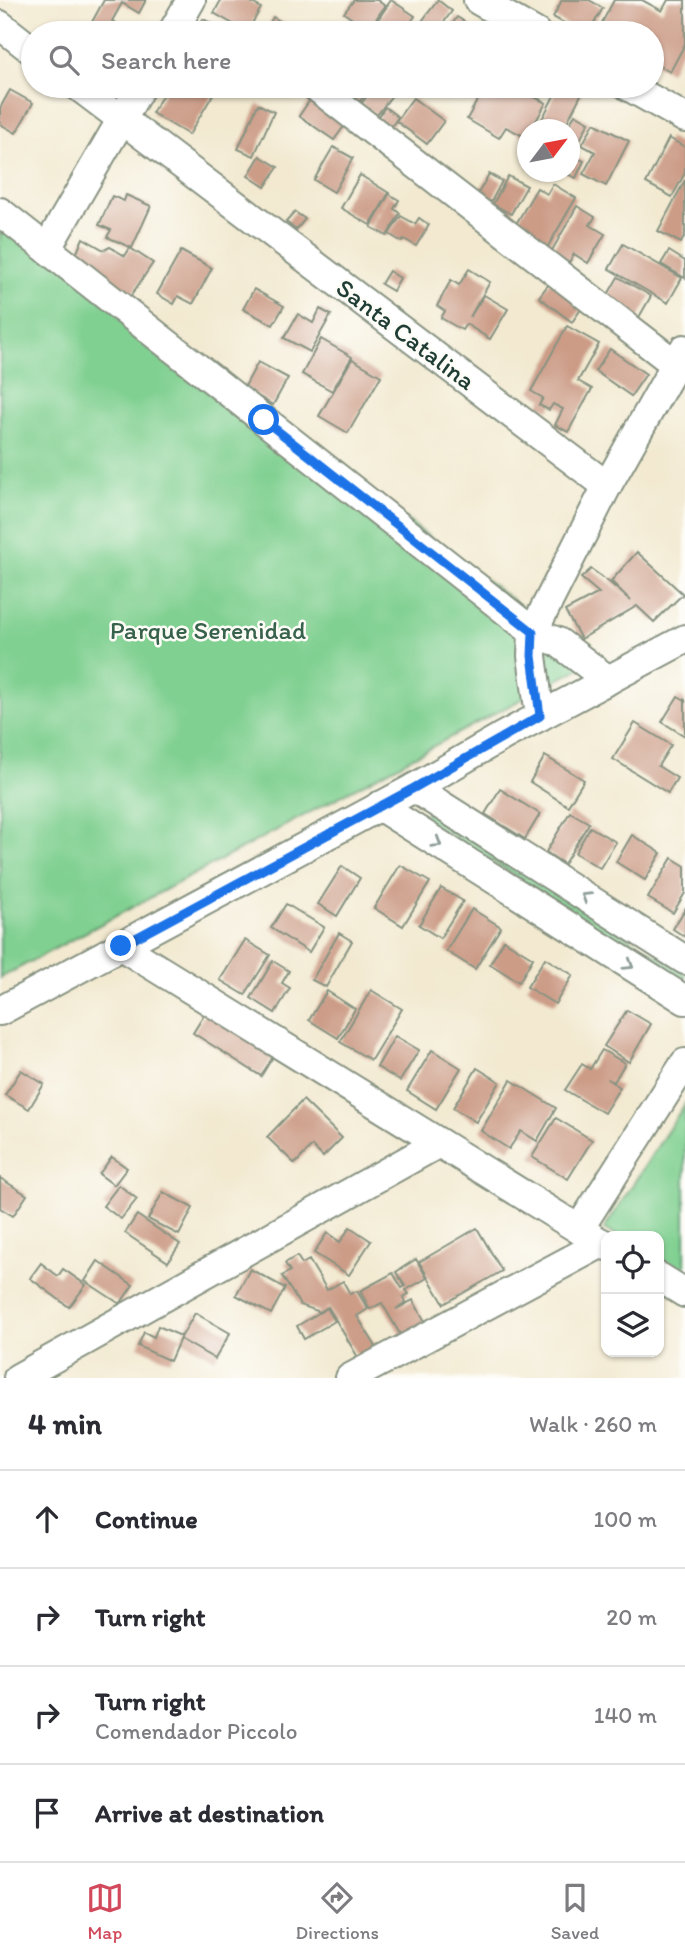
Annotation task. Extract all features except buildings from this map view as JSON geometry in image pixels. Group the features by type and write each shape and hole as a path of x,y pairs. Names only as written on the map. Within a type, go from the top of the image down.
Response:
{"street":[{"path":"179,21 191,0"},
{"path":"478,0 516,21"},
{"path":"0,25 21,42"},
{"name":"Santa Catalina","path":"94,98 607,486"},
{"path":"47,248 134,98"},
{"path":"331,98 680,355 607,486 533,632 533,667 540,716"},
{"path":"649,98 685,118"},
{"path":"0,212 533,632 558,642 608,680"},
{"path":"0,1011 685,639"},
{"path":"414,788 685,960"},
{"path":"379,806 685,1000"},
{"path":"121,946 596,1239"},
{"path":"349,1378 596,1239 685,1063"},
{"path":"18,1378 439,1143"},
{"path":"664,1280 685,1293"}],"green space":[{"name":"Parque Serenidad","path":"0,212 593,661 0,978"},
{"path":"427,812 685,973 685,984 422,817"},
{"path":"685,1104 685,1275 664,1263 664,1231 604,1229"}],"route":[{"path":"121,946 414,788 540,716 532,656 533,632 264,420"}]}
